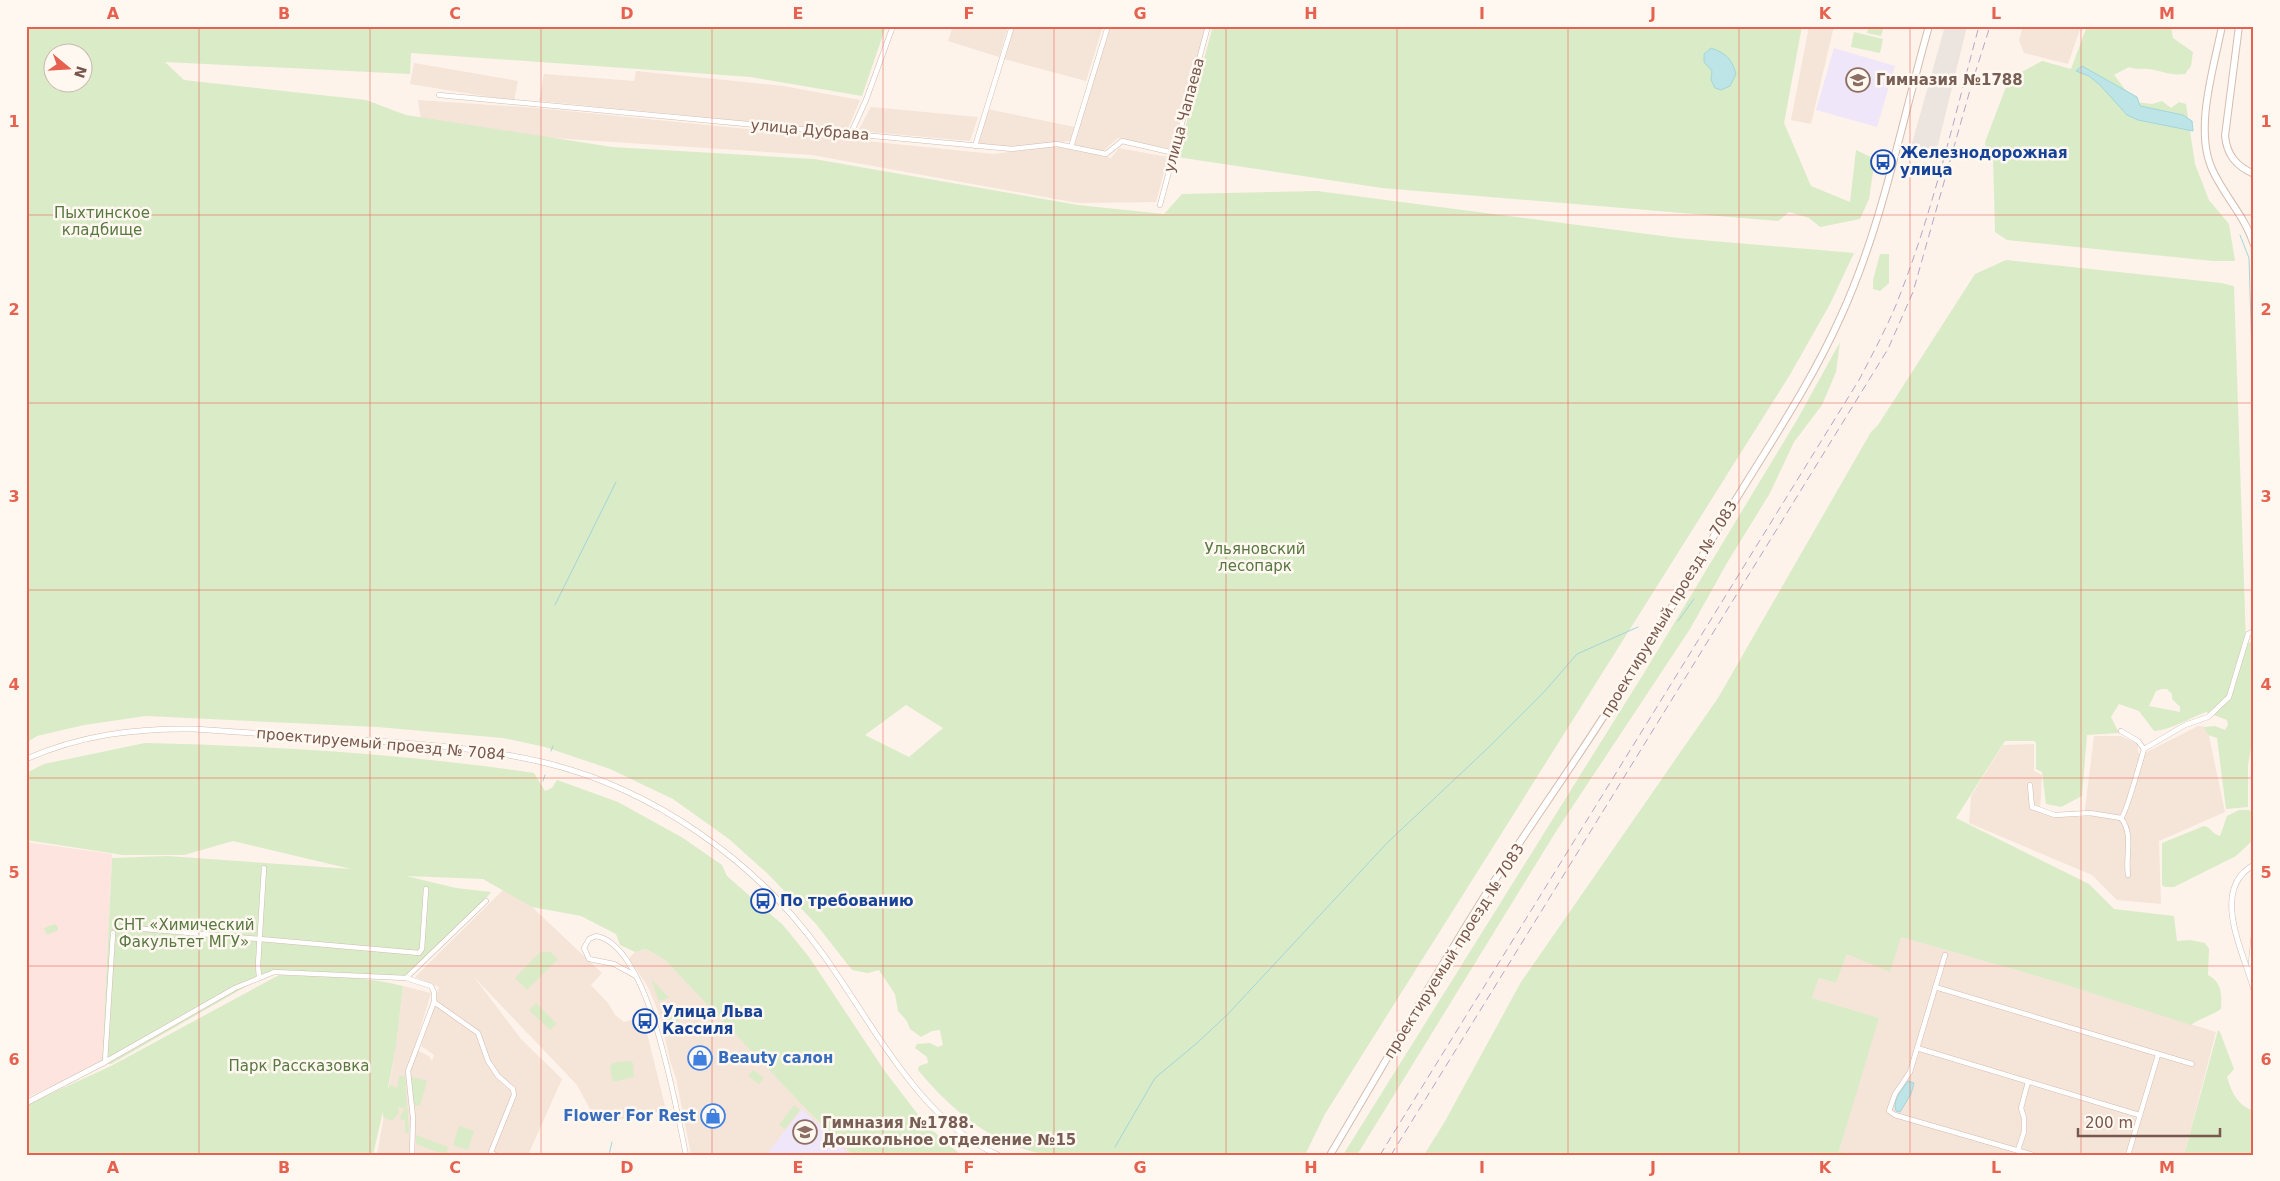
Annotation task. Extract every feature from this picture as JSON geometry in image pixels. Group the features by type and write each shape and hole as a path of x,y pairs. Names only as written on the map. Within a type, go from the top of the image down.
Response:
{"main road":[{"name":"проектируемый проезд № 7083","path":"1330,1155 1479,904 1603,717 1800,397 1840,318 1863,264 1885,193 1929,26"},
{"path":"2222,26 2207,107 2204,138 2213,171 2243,218 2254,245"},
{"path":"2239,26 2225,136 2229,154 2239,166 2254,174"}],"street":[{"path":"851,133 866,100 893,26"},
{"path":"975,146 1012,26"},
{"path":"1072,147 1108,26"},
{"name":"улица Чапаева","path":"1160,205 1208,26"},
{"name":"улица Дубрава","path":"439,95 1012,149 1057,144 1106,154 1122,141 1174,152"},
{"path":"2121,818 2126,812 2144,749 2185,725 2208,717 2229,697 2244,644 2248,634 2254,631"},
{"name":"проектируемый проезд № 7084","path":"26,759 53,747 95,736 157,729 194,729 480,750 544,762 602,782 670,815 702,836 733,859 774,897 822,952 921,1094 942,1118 962,1135 998,1155"},
{"path":"2121,731 2138,741 2144,749"},
{"path":"2030,785 2032,807 2054,815 2102,814 2121,818 2126,824 2130,837 2126,863 2128,875"},
{"path":"2253,988 2232,917 2232,893 2238,878 2254,865"},
{"path":"259,977 258,964 264,868"},
{"path":"122,927 419,953 422,949 426,889"},
{"path":"406,978 486,901"},
{"path":"104,1062 113,933"},
{"path":"2253,988 2251,963 2254,933"},
{"path":"636,976 614,964 589,959 585,952 585,944 589,939 596,936 610,942 630,964 636,976 660,1037 686,1155"},
{"path":"1945,955 1910,1072 1893,1099 1891,1114 2033,1155"},
{"path":"26,1103 104,1062 235,988 274,972 406,978 431,986 434,992 434,1002 410,1062 408,1076 412,1118 412,1155"},
{"path":"1935,987 2192,1064"},
{"path":"434,1002 478,1033 488,1061 498,1076 513,1089 514,1095 491,1152 495,1155"},
{"path":"1917,1048 2139,1116"},
{"path":"2128,1155 2158,1054"},
{"path":"2018,1150 2024,1132 2024,1118 2021,1108 2028,1082"},
{"path":"2008,1155 2010,1148"}],"shaded area":[{"path":"953,26 1008,26 999,57 948,41"},
{"path":"1014,26 1103,26 1086,81 1004,59"},
{"path":"1110,26 1206,26 1171,149 1118,138 1102,152 1074,145"},
{"path":"1809,26 1834,26 1811,124 1791,120"},
{"path":"1945,26 1967,26 1936,153 1911,147"},
{"path":"2023,26 2081,26 2068,64 2024,53 2019,40"},
{"name":"Гимназия №1788","path":"1834,48 1895,66 1877,127 1816,110"},
{"path":"414,63 518,81 514,101 410,84"},
{"path":"636,71 783,86 860,100 847,131 539,101 544,74 634,81"},
{"path":"418,100 538,108 994,154 1054,146 1111,158 1119,148 1168,157 1156,202 1078,203 812,155 537,137 421,121"},
{"path":"871,107 978,117 970,141 858,131"},
{"path":"987,109 1075,127 1070,141 1012,147 976,145"},
{"path":"2198,726 2207,727 2225,812 2159,841 2161,904 2117,900 2092,875 1969,823 1971,796 2003,745 2034,744 2034,771 2042,775 2040,812 2051,816 2084,817 2094,736 2121,736 2138,744 2138,753 2145,753"},
{"path":"26,842 112,854 102,1063 26,1098"},
{"path":"505,888 532,907 602,973 591,985 608,1003 615,1015 624,1022 643,1017 666,1110 598,1124 577,1085 474,977 521,1039 562,1079 528,1155 377,1155 396,1046 403,986 431,993 414,1049 429,1056 432,1061 434,1055 421,1046 439,987 415,977"},
{"path":"1901,937 2057,982 2216,1032 2184,1155 1852,1155 1839,1151 1878,1018 1812,998 1819,978 1836,983 1847,954"},
{"path":"646,949 665,960 804,1107 853,1155 691,1155 676,1078 670,1061 660,1016 648,987 629,958 635,952"},
{"name":"Гимназия №1788. Дошкольное отделение №15","path":"802,1109 850,1155 766,1155"}],"green space":[{"name":"Ульяновский лесопарк","path":"26,26 886,26 862,96 751,77 411,53 410,74 165,62 184,80 366,100 406,115 612,147 814,159 1078,205 1164,214 1182,194 1317,191 1678,238 1854,253 1830,304 1791,373 1325,1114 1305,1155 1049,1155 1010,1144 993,1135 960,1113 918,1070 919,1066 928,1063 927,1057 915,1048 917,1044 930,1043 938,1047 943,1045 940,1030 932,1031 921,1037 910,1029 907,1021 898,1011 895,994 879,970 868,973 852,970 816,924 768,874 729,839 673,799 610,769 545,747 503,738 377,727 146,716 84,725 37,736 26,743","holes":["906,705 943,728 909,757 865,735"]},
{"path":"1213,26 1802,26 1784,123 1811,186 1850,202 1856,150 1875,159 1869,199 1860,219 1820,227 1809,218 1789,212 1778,221 1382,188 1177,157"},
{"path":"1869,26 1884,26 1881,36 1867,33"},
{"path":"2087,26 2171,26 2173,38 2193,52 2191,66 2185,74 2171,74 2129,67 2114,75 2135,102 2152,104 2162,101 2171,108 2179,102 2186,104 2195,164 2209,200 2229,224 2235,261 2213,261 2007,240 1995,232 1993,156 1986,150 1985,142 2009,79 2042,61 2071,69"},
{"path":"1854,32 1883,39 1880,53 1851,47"},
{"path":"1880,254 1889,254 1889,283 1880,291 1873,289 1873,280"},
{"path":"2006,260 2221,283 2234,286 2246,643 2254,642 2254,731 2248,765 2248,807 2226,809 2217,738 2208,735 2204,727 2215,726 2225,730 2228,725 2227,720 2206,712 2173,726 2154,731 2139,711 2119,704 2111,717 2119,733 2087,735 2082,796 2061,807 2046,804 2042,772 2036,769 2036,743 2034,741 2005,741 1956,818 2089,884 2114,909 2174,916 2177,941 2190,940 2205,943 2209,949 2208,975 2219,985 2221,1009 2191,1025 2057,982 1901,937 1890,972 1847,954 1836,983 1819,978 1812,998 1879,1018 1839,1151 1852,1155 1424,1155 1444,1123 1521,982 1718,698 1871,432 1878,425 1975,274","holes":["2167,689 2172,694 2172,699 2180,707 2180,712 2149,706 2156,691"]},
{"path":"1840,342 1836,372 1822,405 1794,442 1770,493 1727,563 1690,629 1555,833 1357,1155 1343,1155 1644,673 1797,420"},
{"name":"СНТ «Химический Факультет МГУ»","path":"145,743 340,752 486,766 534,773 545,791 552,788 557,780 618,802 683,838 722,865 727,876 783,925 809,957 884,1070 926,1125 961,1155 853,1155 804,1107 665,960 646,949 635,952 620,945 616,934 581,916 532,907 483,879 406,876 456,888 491,892 484,901 405,976 271,972 111,1064 102,1063 112,858 167,856 351,869 233,841 184,855 123,855 26,840 26,773 44,764"},
{"path":"2239,810 2249,810 2253,813 2252,841 2236,856 2174,887 2162,885 2162,843 2204,826 2220,836 2227,816"},
{"path":"55,924 58,930 47,935 44,928"},
{"path":"540,952 551,952 558,959 527,990 515,978"},
{"name":"Парк Рассказовка","path":"279,975 357,978 403,986 396,1046 388,1088 391,1085 397,1088 399,1076 405,1076 409,1133 405,1133 405,1119 401,1120 400,1117 405,1108 394,1107 398,1108 399,1113 392,1121 383,1117 383,1111 373,1155 26,1155 26,1105 111,1066"},
{"path":"653,981 669,998 659,1001"},
{"path":"536,1003 557,1024 550,1030 529,1010"},
{"path":"674,1008 683,1014 670,1031 666,1028 661,1012"},
{"path":"2218,1030 2234,1069 2227,1077 2231,1088 2239,1102 2254,1111 2254,1155 2184,1155"},
{"path":"630,1061 633,1063 634,1077 613,1082 610,1068 612,1063"},
{"path":"753,1070 764,1078 759,1084 748,1076"},
{"path":"412,1077 427,1081 420,1106 414,1105"},
{"path":"794,1105 800,1110 785,1129 779,1125"},
{"path":"459,1126 474,1131 468,1150 453,1145"},
{"path":"416,1135 448,1147 446,1155 416,1144"}],"water":[{"path":"1711,48 1728,57 1733,64 1736,74 1730,86 1721,90 1715,88 1711,80 1712,71 1704,62 1704,54"},
{"path":"2082,66 2137,97 2140,106 2183,115 2192,121 2193,131 2138,120 2127,115 2100,85 2089,76 2076,71"},
{"path":"1908,1081 1914,1083 1911,1094 1900,1112 1896,1111 1896,1099"}],"waterway":[{"path":"2240,235 2249,258 2254,421"},
{"path":"555,605 616,482"},
{"path":"1678,621 1694,599"},
{"path":"1115,1147 1155,1078 1227,1015 1388,842 1489,747 1544,692 1577,654 1638,627"},
{"path":"551,751 553,746"},
{"path":"543,781 545,775"},
{"path":"609,1155 612,1142"}],"railway":[{"path":"1380,1155 1859,380 1896,305 1921,237 1942,167 1979,26"},
{"path":"1391,1155 1888,349 1913,292 1990,26"}],"place":[{"name":"Гимназия №1788","path":"1858,80"},
{"name":"Железнодорожная улица","path":"1883,162"},
{"name":"По требованию","path":"763,901"},
{"name":"Улица Льва Кассиля","path":"645,1021"},
{"name":"Beauty салон","path":"700,1058"},
{"name":"Flower For Rest","path":"713,1116"},
{"name":"Гимназия №1788. Дошкольное отделение №15","path":"805,1132"}],"park label":[{"name":"Пыхтинское кладбище","path":"102,222"}]}
